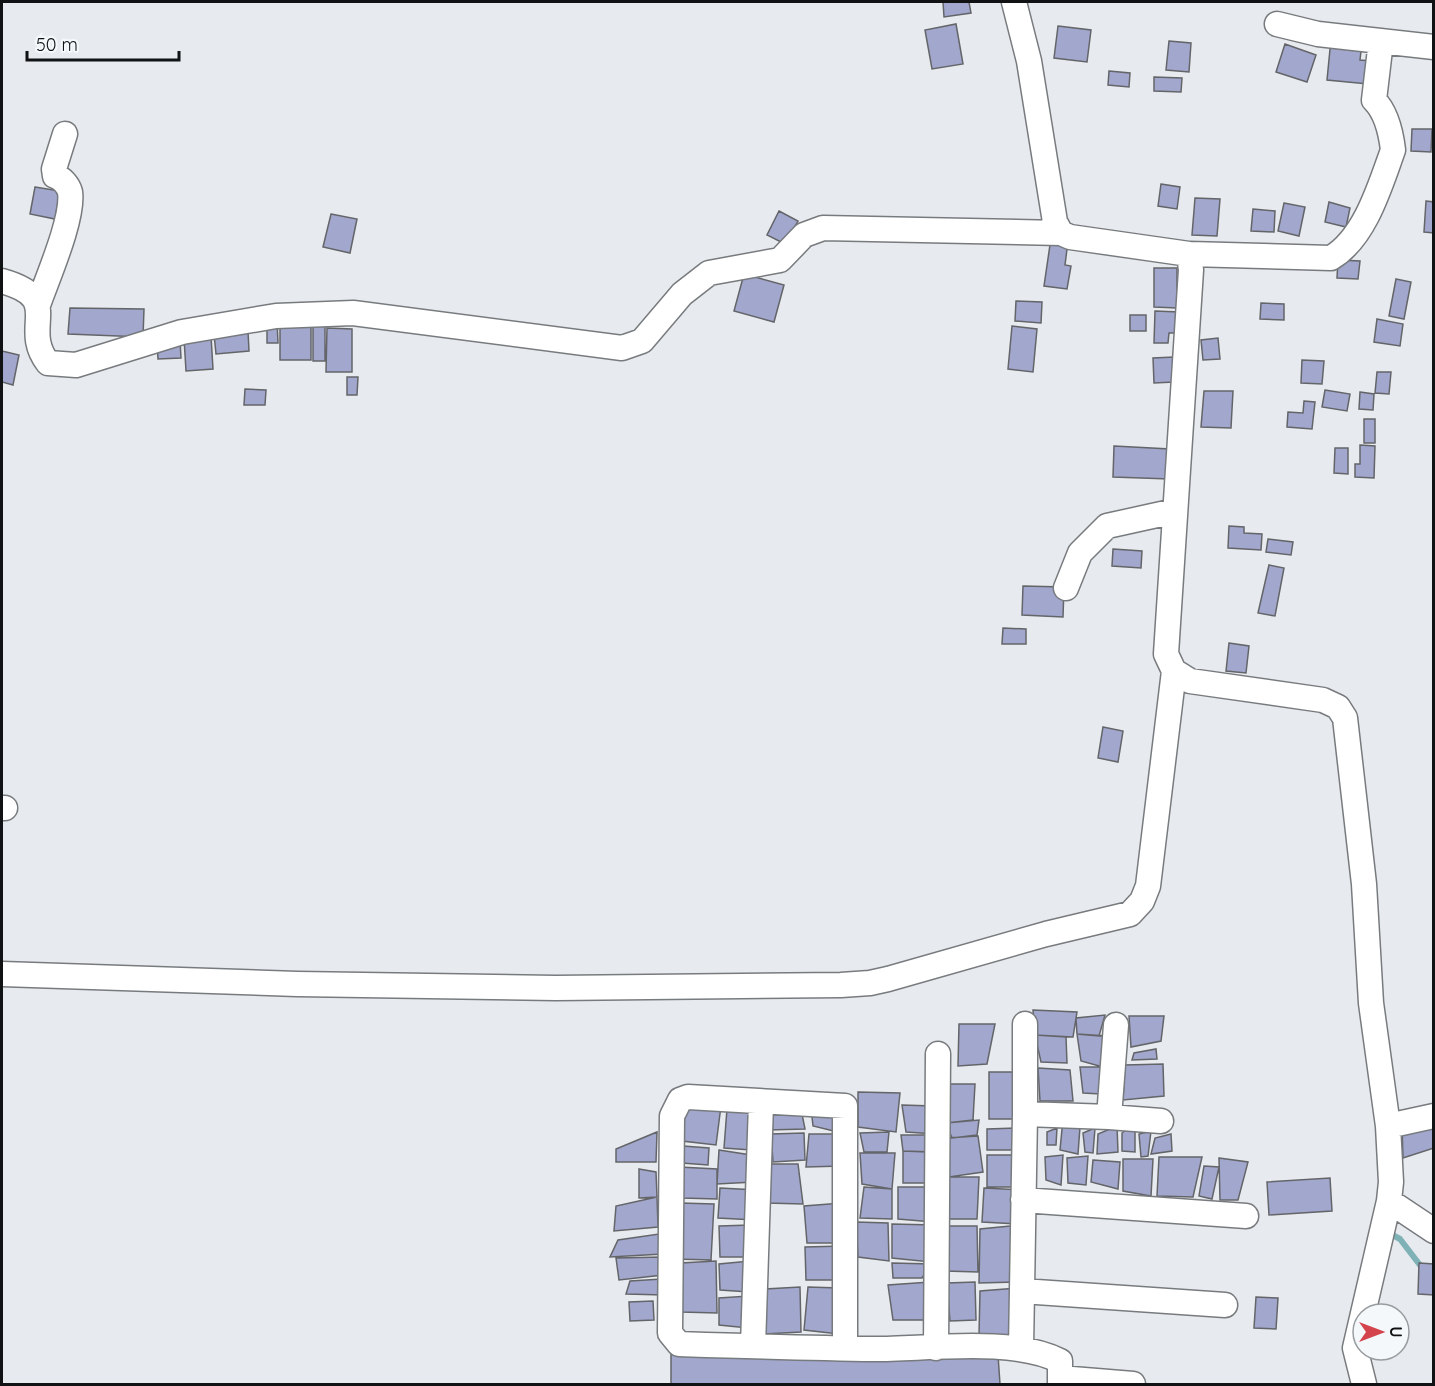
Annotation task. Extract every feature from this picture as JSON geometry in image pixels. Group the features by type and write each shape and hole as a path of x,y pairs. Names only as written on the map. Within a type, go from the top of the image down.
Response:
{"street":[{"path":"1014,2 1029,61 1055,222 1061,233"},
{"path":"1277,24 1318,34 1434,46"},
{"path":"65,134 54,169 55,176 62,178 70,192 68,213 38,305 37,328 40,354 48,363 76,365 182,332 276,316 353,313 622,348 642,341 682,294 709,273 780,260 804,235 824,228 1061,233 1070,237 1189,254 1331,258 1340,253 1359,231 1393,150 1391,136 1380,106 1374,100 1382,41"},
{"path":"2,974 297,984 556,987 841,985 888,979 1046,934 1130,914 1142,901 1148,886 1174,671 1166,654 1191,270 1189,254"},
{"path":"2,281 23,286 33,295 38,305"},
{"path":"1066,588 1080,553 1107,526 1176,511"},
{"path":"1174,671 1190,681 1323,700 1338,707 1345,718 1364,884 1371,1003 1388,1126 1391,1182 1389,1201 1365,1302"},
{"path":"1021,1349 1025,1024"},
{"path":"1109,1117 1116,1026"},
{"path":"936,1348 938,1054"},
{"path":"845,1348 845,1106 761,1103 688,1097 680,1100 672,1116 670,1333 679,1344 845,1348 1021,1349 1043,1352 1060,1361 1060,1381 1133,1384"},
{"path":"753,1346 761,1103"},
{"path":"1025,1114 1161,1121"},
{"path":"1388,1126 1434,1116"},
{"path":"1023,1200 1246,1216"},
{"path":"1389,1201 1434,1232"},
{"path":"1022,1291 1225,1305"},
{"path":"1358,1362 1364,1384"},
{"path":"1360,1362 1382,1384"}],"building":[{"path":"943,2 969,2 971,13 944,17"},
{"path":"956,24 963,64 932,69 925,30"},
{"path":"1058,26 1091,30 1087,62 1054,58"},
{"path":"1331,39 1362,42 1360,60 1371,61 1368,84 1327,80"},
{"path":"1169,41 1191,43 1189,72 1166,70"},
{"path":"1285,44 1316,55 1307,82 1276,72"},
{"path":"1109,71 1130,73 1129,87 1108,85"},
{"path":"1154,77 1182,78 1181,92 1154,91"},
{"path":"1412,129 1432,129 1431,152 1411,151"},
{"path":"1161,184 1180,187 1177,209 1158,206"},
{"path":"35,187 60,191 55,219 30,214"},
{"path":"1195,198 1220,199 1217,236 1192,235"},
{"path":"1426,201 1434,202 1434,233 1424,232"},
{"path":"1329,202 1350,208 1346,227 1325,222"},
{"path":"1284,203 1305,207 1299,236 1278,231"},
{"path":"1253,209 1275,211 1274,232 1251,231"},
{"path":"779,211 798,221 785,244 767,235"},
{"path":"331,214 357,219 350,253 323,247"},
{"path":"1051,238 1068,241 1065,265 1071,266 1067,289 1044,286"},
{"path":"1338,260 1360,261 1358,279 1337,278"},
{"path":"1154,268 1177,268 1177,308 1154,307"},
{"path":"744,274 784,285 774,322 734,311"},
{"path":"1396,279 1411,282 1404,319 1389,316"},
{"path":"1016,301 1042,302 1041,323 1015,321"},
{"path":"1261,303 1284,304 1284,320 1260,319"},
{"path":"70,308 144,309 143,337 68,334"},
{"path":"1155,311 1179,312 1178,333 1169,333 1168,343 1154,343"},
{"path":"1130,315 1146,315 1146,331 1130,331"},
{"path":"1377,319 1403,324 1400,346 1374,342"},
{"path":"267,320 277,320 278,343 267,343"},
{"path":"280,322 311,322 311,360 280,360"},
{"path":"313,325 325,325 325,361 313,361"},
{"path":"1012,326 1037,329 1033,372 1008,369"},
{"path":"327,328 352,329 352,372 326,372"},
{"path":"248,331 249,351 216,354 214,334"},
{"path":"211,336 213,369 186,371 184,338"},
{"path":"1218,338 1220,359 1203,360 1201,340"},
{"path":"180,340 181,358 158,359 157,342"},
{"path":"2,351 19,355 13,385 2,382"},
{"path":"1174,357 1174,382 1154,383 1153,358"},
{"path":"1302,360 1324,361 1322,384 1301,383"},
{"path":"1377,372 1391,372 1389,394 1375,393"},
{"path":"347,377 358,377 357,395 347,395"},
{"path":"245,389 266,390 265,405 244,405"},
{"path":"1325,390 1350,394 1347,411 1322,407"},
{"path":"1204,391 1233,391 1231,428 1201,427"},
{"path":"1360,392 1374,394 1373,410 1359,409"},
{"path":"1304,401 1315,402 1312,429 1287,427 1288,412 1303,413"},
{"path":"1364,419 1375,419 1375,443 1364,443"},
{"path":"1360,445 1375,446 1374,478 1355,477 1355,464 1360,464"},
{"path":"1114,446 1170,449 1169,479 1113,477"},
{"path":"1335,448 1348,448 1348,474 1334,473"},
{"path":"1229,526 1244,527 1244,533 1262,534 1261,550 1228,548"},
{"path":"1268,539 1293,542 1291,555 1266,552"},
{"path":"1113,549 1142,551 1141,568 1112,566"},
{"path":"1269,565 1284,568 1275,616 1258,613"},
{"path":"1023,586 1064,587 1063,617 1022,615"},
{"path":"1003,628 1026,629 1026,644 1002,644"},
{"path":"1229,643 1249,646 1246,673 1226,671"},
{"path":"1103,727 1123,731 1118,762 1098,758"},
{"path":"1033,1010 1077,1012 1073,1037 1035,1035"},
{"path":"1105,1015 1099,1036 1077,1034 1076,1018"},
{"path":"1129,1016 1164,1016 1161,1041 1131,1047"},
{"path":"959,1024 995,1024 987,1064 958,1066"},
{"path":"1077,1034 1107,1036 1103,1067 1081,1061"},
{"path":"1035,1035 1066,1037 1067,1063 1041,1062"},
{"path":"1156,1049 1157,1059 1132,1060 1134,1053"},
{"path":"1163,1064 1164,1096 1123,1100 1125,1065"},
{"path":"1080,1067 1108,1067 1101,1094 1083,1093"},
{"path":"1038,1068 1070,1070 1073,1101 1040,1101"},
{"path":"989,1072 1017,1072 1017,1119 989,1119"},
{"path":"946,1084 975,1084 973,1120 946,1123"},
{"path":"858,1092 900,1093 896,1132 858,1127"},
{"path":"686,1102 721,1106 716,1145 682,1141"},
{"path":"902,1105 933,1106 935,1134 906,1132"},
{"path":"771,1106 801,1109 805,1129 767,1130"},
{"path":"843,1107 842,1133 813,1126 811,1108"},
{"path":"727,1109 754,1112 751,1150 724,1148"},
{"path":"1063,1119 1080,1127 1078,1154 1060,1150"},
{"path":"979,1120 977,1135 952,1138 946,1123"},
{"path":"1434,1121 1434,1148 1403,1158 1402,1127"},
{"path":"1135,1123 1135,1152 1122,1151 1122,1133"},
{"path":"1117,1126 1118,1152 1097,1154 1098,1134"},
{"path":"1016,1128 1016,1150 987,1150 987,1129"},
{"path":"1057,1128 1056,1145 1047,1145 1047,1132"},
{"path":"1095,1128 1093,1153 1085,1152 1083,1133"},
{"path":"1151,1131 1148,1156 1141,1157 1139,1134"},
{"path":"657,1132 656,1162 616,1162 616,1149"},
{"path":"889,1132 887,1152 864,1152 860,1133"},
{"path":"804,1133 805,1160 773,1162 771,1134"},
{"path":"809,1134 842,1134 842,1166 806,1167"},
{"path":"1171,1134 1172,1151 1151,1154 1155,1138"},
{"path":"901,1135 928,1135 927,1152 903,1151"},
{"path":"978,1136 983,1172 949,1177 946,1138"},
{"path":"683,1146 709,1148 708,1165 682,1163"},
{"path":"719,1150 751,1155 754,1182 717,1184"},
{"path":"903,1151 934,1152 931,1183 903,1183"},
{"path":"860,1153 895,1153 892,1189 862,1184"},
{"path":"987,1155 1020,1155 1019,1187 987,1187"},
{"path":"1063,1155 1061,1185 1046,1180 1045,1157"},
{"path":"1088,1156 1086,1185 1068,1183 1067,1158"},
{"path":"1159,1157 1202,1157 1193,1197 1157,1196"},
{"path":"1219,1158 1248,1162 1238,1200 1220,1200"},
{"path":"1123,1159 1153,1159 1151,1196 1123,1191"},
{"path":"1093,1160 1120,1162 1118,1189 1091,1182"},
{"path":"770,1164 798,1164 803,1204 766,1203"},
{"path":"1204,1166 1219,1167 1212,1199 1199,1196"},
{"path":"679,1167 717,1169 717,1199 682,1198"},
{"path":"639,1169 656,1172 657,1197 639,1198"},
{"path":"945,1177 979,1177 977,1219 944,1219"},
{"path":"1330,1178 1332,1211 1269,1215 1267,1182"},
{"path":"864,1187 892,1189 892,1219 860,1218"},
{"path":"898,1187 934,1187 933,1222 898,1219"},
{"path":"720,1188 757,1190 755,1220 718,1218"},
{"path":"984,1188 1021,1190 1019,1224 982,1222"},
{"path":"657,1197 658,1227 614,1231 616,1206"},
{"path":"680,1203 714,1204 711,1260 676,1259"},
{"path":"842,1203 839,1243 807,1243 804,1206"},
{"path":"856,1222 888,1223 889,1261 858,1257"},
{"path":"892,1224 934,1225 931,1262 892,1258"},
{"path":"751,1225 751,1257 720,1257 719,1226"},
{"path":"1020,1225 1016,1282 979,1283 980,1229"},
{"path":"945,1226 977,1226 978,1272 945,1271"},
{"path":"659,1234 663,1254 610,1257 618,1240"},
{"path":"844,1246 844,1280 806,1280 805,1247"},
{"path":"662,1257 663,1275 619,1280 616,1258"},
{"path":"716,1261 717,1313 681,1312 681,1263"},
{"path":"750,1261 749,1292 720,1290 719,1264"},
{"path":"892,1263 931,1264 922,1278 893,1278"},
{"path":"1419,1263 1434,1264 1434,1295 1418,1294"},
{"path":"662,1279 664,1295 626,1294 630,1281"},
{"path":"930,1282 932,1320 893,1320 888,1285"},
{"path":"975,1282 976,1320 950,1321 947,1283"},
{"path":"800,1287 801,1332 764,1334 765,1289"},
{"path":"808,1287 839,1288 839,1334 804,1330"},
{"path":"1018,1288 1014,1335 979,1335 980,1291"},
{"path":"749,1296 748,1328 719,1325 719,1298"},
{"path":"1256,1297 1278,1298 1276,1329 1254,1328"},
{"path":"653,1301 654,1320 630,1321 629,1302"},
{"path":"671,1352 998,1355 1000,1384 671,1384"}],"waterway":[{"path":"1387,1232 1400,1239 1423,1269"}]}
